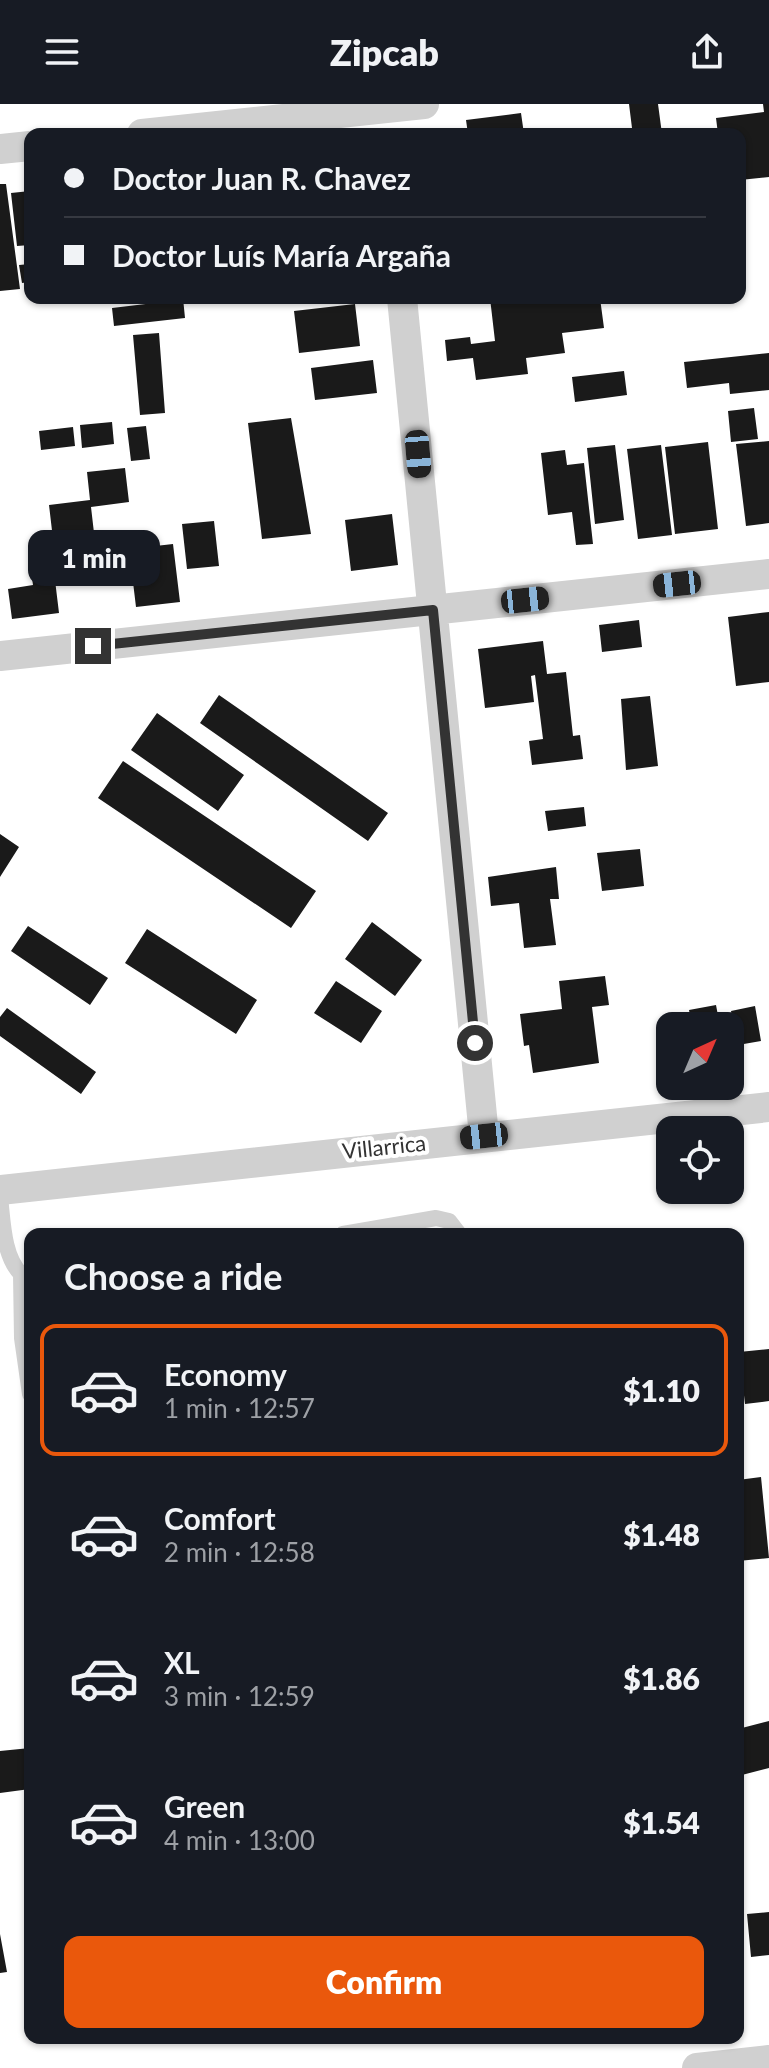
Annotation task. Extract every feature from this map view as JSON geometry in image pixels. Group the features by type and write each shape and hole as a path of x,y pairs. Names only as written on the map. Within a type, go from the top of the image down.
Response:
{"street":[{"path":"218,128 384,115 424,104"},
{"path":"0,149 24,147"},
{"path":"403,304 484,1136"},
{"path":"0,656 769,574"},
{"name":"Villarrica","path":"0,1190 769,1107"},
{"path":"697,2068 769,2060"}],"lane":[{"path":"0,1197 6,1241 14,1268 24,1273"},
{"path":"378,1228 436,1218 449,1221 454,1228"},
{"path":"24,1295 24,1352"}],"building":[{"path":"629,104 658,104 661,128 632,128"},
{"path":"763,104 769,104 769,177 746,179 746,128 717,128 716,118 764,112"},
{"path":"521,113 523,128 467,128 466,120"},
{"path":"0,184 6,184 20,289 0,291"},
{"path":"24,192 24,245 17,246 11,193"},
{"path":"19,265 24,265 24,283 22,283"},
{"path":"184,304 185,318 114,326 112,308"},
{"path":"355,304 360,346 299,353 294,311"},
{"path":"491,304 601,304 604,328 562,333 565,353 526,358 528,374 476,380 473,358 447,361 445,340 470,337 471,344 495,341"},
{"path":"159,333 165,413 140,415 133,335"},
{"path":"769,353 769,390 730,394 729,383 687,388 684,362"},
{"path":"373,360 377,393 315,400 311,368"},
{"path":"624,371 627,395 575,402 572,377"},
{"path":"754,408 758,439 731,442 728,411"},
{"path":"291,418 311,534 262,539 248,423"},
{"path":"112,422 114,444 82,448 80,425"},
{"path":"146,426 150,459 131,461 127,428"},
{"path":"73,427 75,446 41,450 39,431"},
{"path":"769,441 769,523 746,526 736,444"},
{"path":"708,442 718,529 675,534 665,447"},
{"path":"615,445 624,520 595,524 587,448"},
{"path":"661,445 672,535 638,539 627,449"},
{"path":"565,450 567,465 584,463 593,544 576,545 572,512 548,515 541,453"},
{"path":"125,468 129,502 91,507 99,576 63,581 60,556 55,556 49,505 90,500 87,472"},
{"path":"392,514 398,565 351,571 345,520"},
{"path":"214,521 219,566 187,569 182,524"},
{"path":"173,544 180,602 136,607 129,549"},
{"path":"51,547 59,613 12,619 8,589 33,585 28,550"},
{"path":"769,612 769,682 736,686 728,617"},
{"path":"639,620 642,647 602,652 599,625"},
{"path":"543,641 547,674 566,672 573,736 580,735 583,759 532,765 529,741 543,739 535,675 531,676 534,702 485,708 478,649"},
{"path":"219,695 388,813 368,841 200,723"},
{"path":"650,696 658,766 626,770 621,699"},
{"path":"157,713 244,775 218,811 131,750"},
{"path":"123,761 316,891 291,928 98,798"},
{"path":"584,807 586,826 548,831 545,811"},
{"path":"0,834 19,847 0,877"},
{"path":"640,849 644,886 602,891 597,853"},
{"path":"556,867 559,899 550,899 556,945 524,948 519,903 491,906 488,877"},
{"path":"372,922 422,960 395,996 345,959"},
{"path":"28,926 108,978 90,1005 11,951"},
{"path":"147,929 257,1000 236,1034 125,963"},
{"path":"605,976 609,1005 592,1007 599,1063 533,1073 529,1045 524,1046 520,1014 562,1009 559,981"},
{"path":"336,981 382,1011 361,1043 314,1013"},
{"path":"716,1005 717,1012 689,1012"},
{"path":"755,1006 761,1041 744,1044 744,1012 731,1011"},
{"path":"7,1008 96,1072 81,1094 0,1036 0,1017"},
{"path":"769,1349 769,1401 745,1404 744,1352"},
{"path":"761,1477 769,1558 744,1560 744,1479"},
{"path":"769,1721 769,1768 744,1774 744,1727"},
{"path":"24,1749 24,1790 0,1793 0,1751"},
{"path":"769,1912 769,1955 751,1957 747,1914"},
{"path":"0,1934 7,1972 0,1973"}],"route":[{"path":"93,646 433,610 475,1043"}]}
